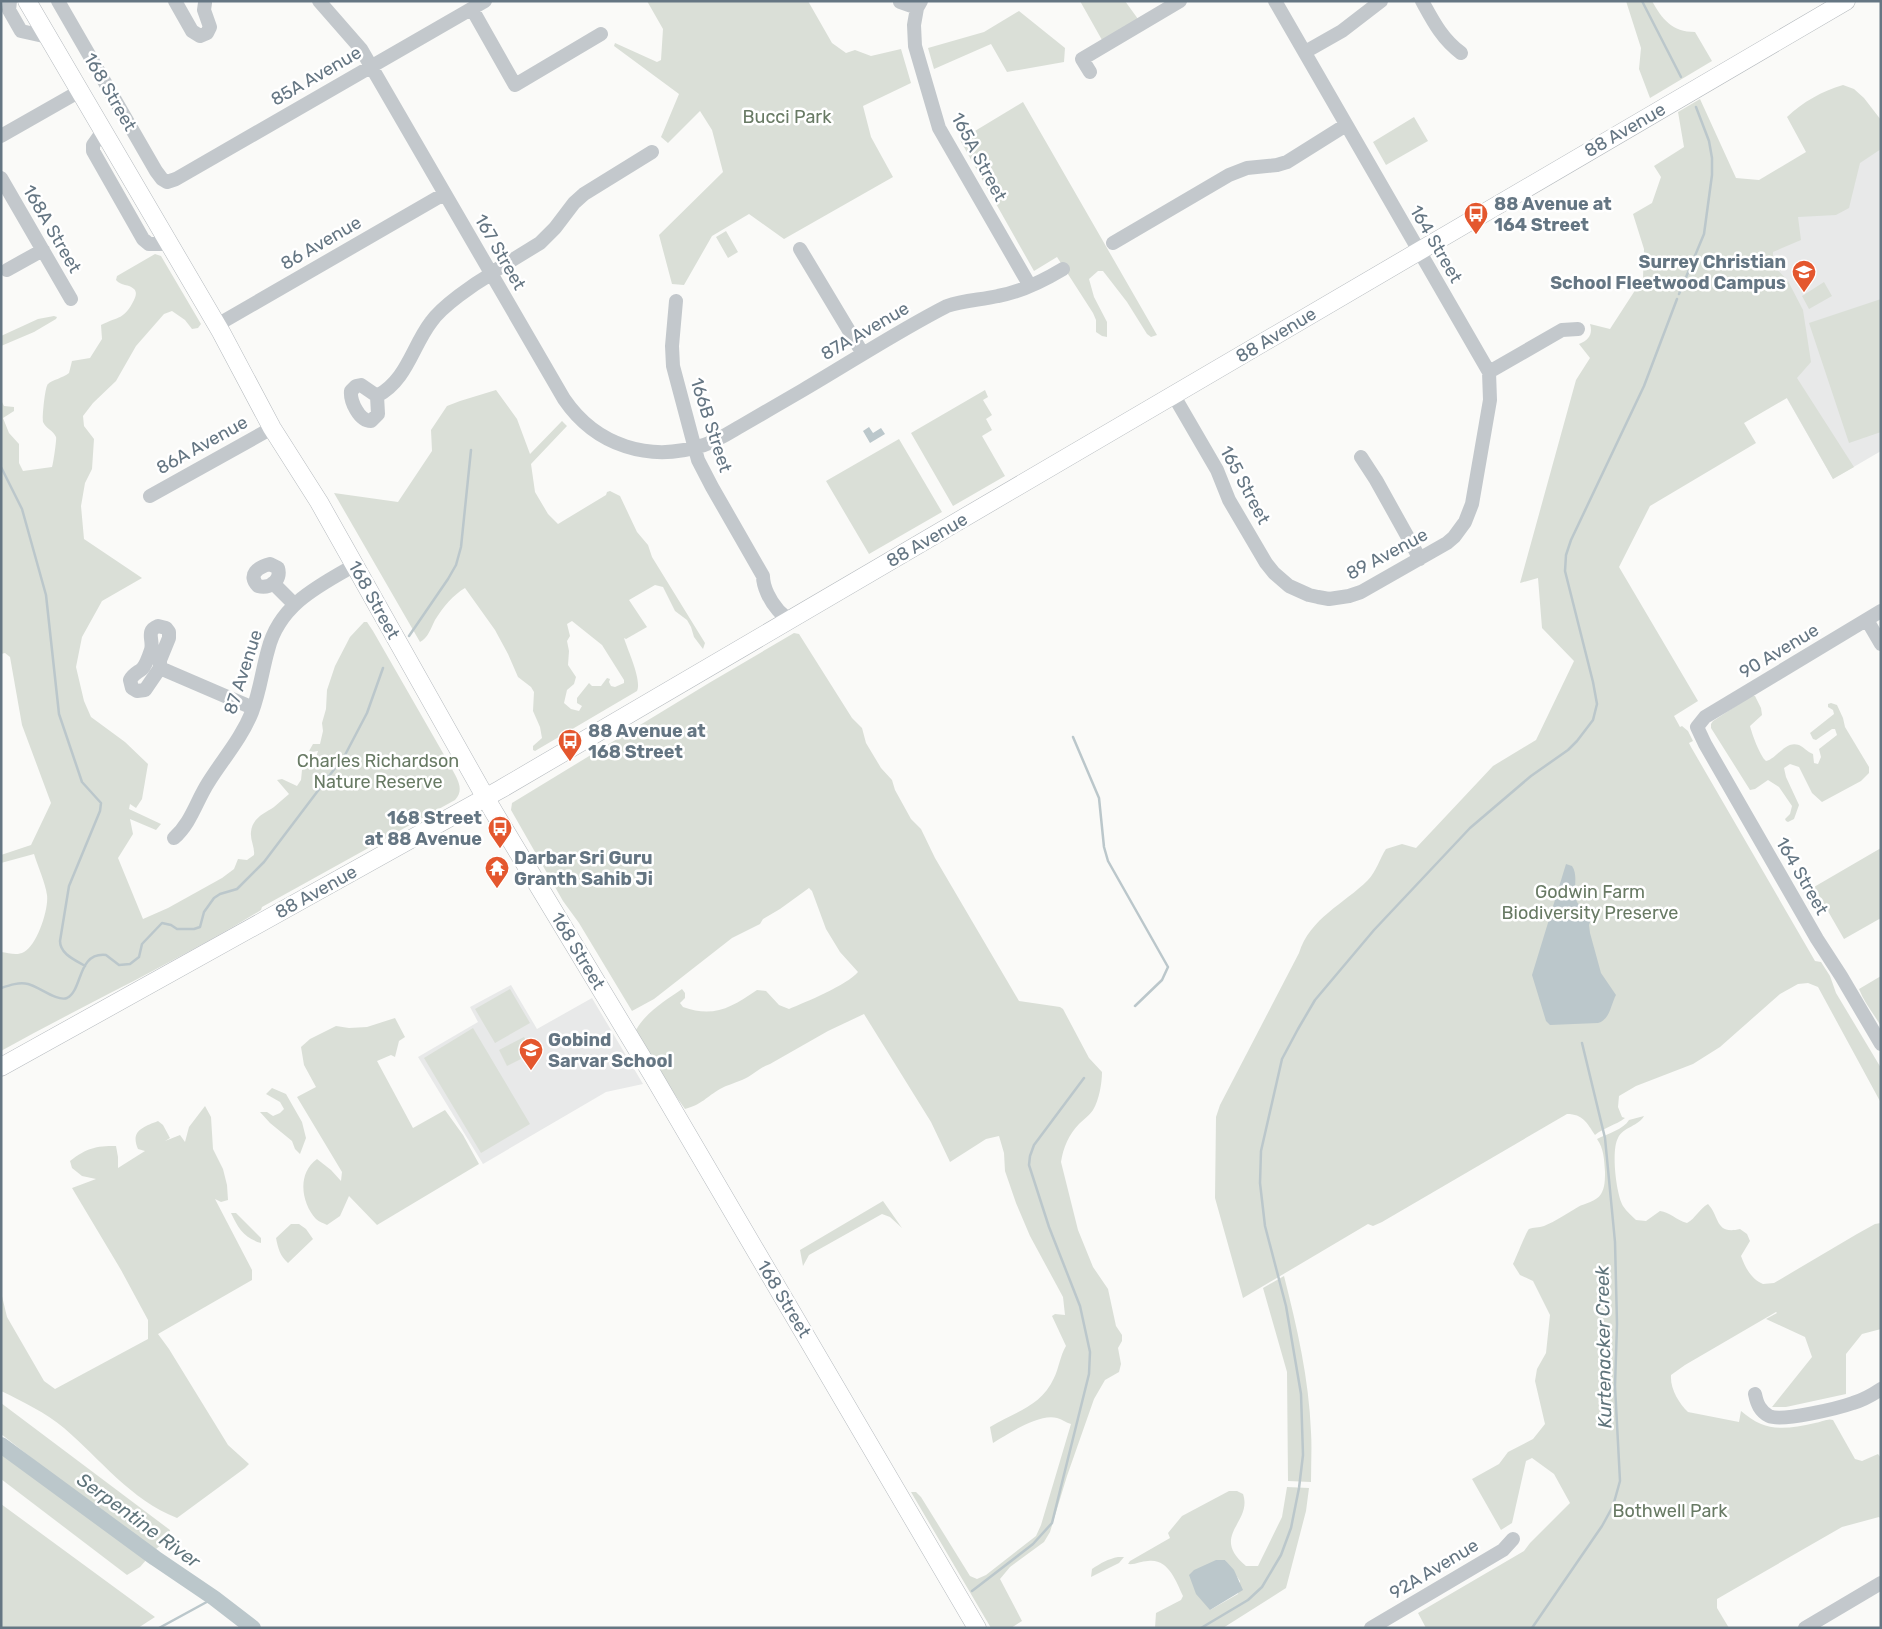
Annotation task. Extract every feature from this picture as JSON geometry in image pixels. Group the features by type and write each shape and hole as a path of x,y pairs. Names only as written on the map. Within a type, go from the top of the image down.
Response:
{"main road":[{"name":"168 Street","path":"27,1 217,325 272,428 319,502 486,798 652,1074 977,1628"},
{"name":"88 Avenue","path":"1,1067 486,798 784,615 1174,396 1846,1"}],"street":[{"path":"10,1 9,10 22,31 48,37"},
{"name":"168 Street","path":"58,1 156,172 166,181"},
{"path":"175,1 192,31 200,36 207,33 210,27 204,10 204,2"},
{"name":"167 Street","path":"319,1 354,40 371,66 564,399 584,423 609,440 636,450 665,453 695,448"},
{"name":"85A Avenue","path":"166,181 179,177 485,1"},
{"path":"1090,72 1082,58 1180,1"},
{"name":"164 Street","path":"1275,1 1489,372 1490,400 1472,504 1465,522"},
{"path":"1305,52 1342,30 1382,1"},
{"path":"1422,1 1441,34 1461,52"},
{"path":"900,2 919,5"},
{"name":"165A Street","path":"919,5 914,25 916,50 941,132 1030,286"},
{"path":"472,9 515,85 601,34"},
{"path":"1,136 80,92"},
{"path":"1113,243 1229,176 1248,168 1287,162 1346,125"},
{"path":"377,396 400,377 434,318 491,273 543,240 559,224 574,203 588,191 652,152"},
{"name":"168A Street","path":"1,178 71,298"},
{"name":"86 Avenue","path":"217,325 444,194"},
{"path":"800,249 863,354"},
{"path":"7,270 43,250"},
{"name":"87A Avenue","path":"695,448 721,438 947,306 966,300 1004,295 1030,286 1063,269"},
{"name":"166B Street","path":"676,301 672,338 672,361 698,460 763,576 763,585 784,615"},
{"path":"1489,372 1562,330 1578,329"},
{"name":"165 Street","path":"1174,396 1217,470 1229,500 1266,562 1274,573 1289,586"},
{"name":"86A Avenue","path":"150,496 272,428"},
{"path":"1361,457 1376,480 1420,560"},
{"name":"89 Avenue","path":"1289,586 1309,595 1328,599 1350,596 1372,587 1447,543 1465,522"},
{"name":"87 Avenue","path":"174,838 184,828 208,784 236,743 253,708 260,688 272,636 281,620 294,604 314,587 355,565"},
{"path":"274,583 294,604"},
{"name":"90 Avenue","path":"1698,724 1705,717 1881,611"},
{"path":"1867,620 1881,644"},
{"path":"160,668 253,708"},
{"name":"164 Street","path":"1698,724 1697,729 1708,751 1881,1044"},
{"path":"1755,1394 1757,1404 1761,1410 1770,1416 1783,1418 1852,1404 1881,1389"},
{"name":"92A Avenue","path":"1371,1628 1503,1550 1513,1540"},
{"path":"1805,1628 1881,1583"}],"shaded area":[{"name":"Surrey Christian School Fleetwood Campus","path":"1881,136 1881,451 1833,479 1698,243"},
{"path":"869,427 873,433 881,428 885,434 870,443 863,431"},
{"path":"1566,864 1572,866 1574,870 1577,902 1592,916 1589,925 1590,933 1601,973 1616,995 1608,1015 1598,1023 1550,1025 1546,1021 1532,975"},
{"name":"Gobind Sarvar School","path":"511,985 537,1029 592,998 643,1084 606,1092 483,1164 418,1057 478,1022 470,1007"},
{"path":"1216,1560 1225,1560 1234,1570 1243,1590 1210,1610 1196,1594 1189,1575 1194,1570"}],"green space":[{"name":"Bucci Park","path":"647,1 808,1 832,43 846,53 855,50 871,56 901,49 911,83 863,106 871,137 893,177 784,239 749,214 712,236 684,285 672,284 659,235 723,172 712,130 700,111 668,143 661,137 679,94 614,46 615,43 657,62 661,60 663,29"},
{"path":"1080,1 1125,1 1138,19 1102,40"},
{"path":"1626,1 1652,1 1664,19 1674,27 1680,30 1695,32 1712,61 1650,98 1639,69 1641,48"},
{"path":"1019,11 1065,48 1064,62 1007,72 991,44 934,69 928,48 984,32"},
{"name":"Godwin Farm Biodiversity Preserve","path":"1843,85 1854,89 1864,98 1881,120 1881,149 1860,163 1849,208 1836,215 1798,217 1801,240 1773,252 1773,265 1788,281 1803,310 1811,362 1797,378 1854,467 1833,479 1787,398 1744,423 1756,443 1650,506 1619,567 1698,701 1674,716 1680,727 1682,726 1688,731 1693,741 1689,743 1691,747 1815,961 1821,962 1830,976 1836,993 1881,1068 1881,1103 1818,987 1808,983 1798,984 1780,994 1720,1047 1693,1064 1636,1086 1619,1096 1618,1107 1622,1117 1625,1118 1618,1123 1595,1135 1581,1117 1567,1114 1382,1222 1373,1226 1368,1224 1243,1298 1215,1198 1216,1117 1220,1105 1304,941 1319,921 1368,880 1386,849 1402,844 1416,848 1493,766 1536,740 1574,661 1542,628 1538,578 1520,583 1576,380 1590,358 1579,344 1589,336 1591,331 1590,324 1610,329 1643,278 1644,249 1633,214 1652,203 1661,177 1654,166 1684,147 1678,112 1700,99 1736,178 1759,180 1806,152 1787,117 1813,98"},
{"path":"1023,102 1157,335 1151,337 1147,334 1127,302 1103,271 1098,271 1089,279 1094,297 1107,322 1107,337 1096,332 1096,320 1093,313 1057,257 1034,271 960,140"},
{"path":"1414,117 1428,141 1386,165 1373,142"},
{"path":"726,231 738,252 728,258 716,237"},
{"name":"Charles Richardson Nature Reserve","path":"155,254 161,256 201,324 198,328 192,329 185,320 172,311 164,314 136,346 116,381 93,403 83,416 84,426 94,439 92,469 85,483 81,506 84,539 142,578 102,601 82,637 76,667 84,701 91,717 125,742 148,764 142,799 136,808 130,804 129,809 161,824 156,830 130,819 133,834 118,858 143,919 168,908 222,878 234,869 238,859 247,860 254,855 251,835 254,823 260,816 289,794 277,780 282,779 297,786 301,780 302,770 308,766 311,767 315,761 318,751 309,751 313,744 320,744 327,690 335,666 350,637 364,622 367,622 373,631 451,767 460,788 455,800 262,907 261,910 229,929 164,965 1,1051 1,952 19,954 29,948 38,935 46,909 47,895 34,854 1,863 1,855 31,845 51,803 22,725 10,657 5,653 1,654 1,400 4,406 14,407 14,411 3,418 9,433 19,444 19,463 23,471 52,467 56,437 43,422 47,386 69,373 72,361 90,358 102,339 101,325 124,314 135,297 134,289 118,282 116,280 117,276"},
{"path":"1824,282 1832,296 1809,309 1802,296"},
{"path":"1881,299 1881,432 1849,443 1809,323"},
{"path":"57,317 56,319 34,332 1,346 1,336 38,319"},
{"path":"496,390 517,419 530,454 562,421 567,426 531,464 535,492 548,514 558,524 606,495 607,492 610,491 620,496 637,532 648,545 652,557 705,643 703,649 694,637 687,620 675,611 663,587 655,585 629,600 647,627 626,639 624,638 638,680 637,691 535,751 533,746 542,738 540,727 533,711 534,692 531,687 518,677 495,630 465,588 456,594 445,606 427,635 420,642 334,493 398,502 432,451 431,430 447,406","holes":["572,621 602,645 624,680 624,683 615,687 611,686 610,679 607,678 601,686 592,686 589,683 577,698 577,703 582,706 579,711 571,709 564,703 567,690 574,684 576,677 568,665 569,651 567,641 570,636 567,624"]},
{"path":"985,390 988,397 983,400 992,415 986,419 992,430 982,436 1005,476 953,506 911,433"},
{"path":"899,439 942,512 869,554 826,481"},
{"path":"794,633 799,634 852,718 862,728 866,743 881,768 892,780 895,790 911,819 921,829 935,858 1019,1001 1063,1009 1089,1058 1102,1072 1100,1091 1095,1106 1092,1112 1075,1128 1069,1137 1061,1162 1078,1230 1093,1267 1108,1289 1116,1326 1122,1335 1122,1341 1118,1348 1121,1364 1119,1372 1105,1380 1094,1399 1050,1532 1044,1542 1010,1567 1000,1579 1022,1621 1011,1628 991,1628 911,1492 916,1492 921,1497 970,1576 977,1579 986,1575 1036,1536 1071,1424 1050,1417 1033,1421 993,1443 990,1427 1026,1408 1042,1396 1054,1378 1066,1346 1052,1316 1055,1314 1065,1315 1063,1297 1030,1236 1016,1203 1005,1171 1004,1153 999,1136 986,1139 950,1162 931,1122 864,1014 828,1031 746,1078 715,1092 700,1103 685,1109 659,1071 636,1030 651,1012 682,989 685,993 685,998 680,1003 683,1007 704,1012 730,1006 757,990 766,991 779,1005 789,1009 826,993 853,977 858,972 840,952 826,929 812,891 809,888 763,919 760,924 732,938 654,999 632,1011 579,923 563,901 511,810 512,803"},
{"path":"1751,696 1755,696 1762,715 1750,726 1759,750 1766,761 1770,760 1785,747 1794,744 1813,754 1814,763 1818,764 1821,757 1819,749 1837,735 1835,729 1832,729 1816,740 1813,739 1810,733 1834,714 1833,710 1828,707 1828,704 1831,703 1837,705 1845,727 1869,767 1869,773 1861,781 1822,802 1812,793 1799,767 1790,764 1784,768 1786,777 1799,805 1794,819 1786,821 1785,819 1790,814 1792,806 1779,787 1768,780 1755,789 1750,790 1711,728 1713,721"},
{"path":"1881,848 1881,918 1844,939 1814,887"},
{"path":"1881,976 1881,1026 1859,989"},
{"path":"510,989 530,1023 495,1043 475,1009"},
{"path":"395,1018 405,1037 399,1041 395,1057 391,1055 377,1061 413,1128 445,1110 463,1135 479,1164 377,1225 349,1196 340,1216 327,1225 316,1219 307,1205 303,1188 306,1172 317,1159 341,1181 342,1172 297,1097 316,1087 304,1065 301,1047 310,1039 336,1026 349,1028 367,1027"},
{"path":"473,1028 530,1124 481,1153 424,1058"},
{"path":"524,1037 533,1053 507,1066 499,1050"},
{"path":"272,1088 286,1094 302,1122 306,1138 300,1154 295,1149 292,1141 260,1112 267,1112 273,1116 284,1109 280,1102 266,1094"},
{"path":"205,1106 211,1117 213,1149 223,1169 227,1185 228,1200 221,1202 215,1199 252,1270 252,1280 158,1334 228,1445 249,1464 177,1518 145,1501 131,1490 50,1417 1,1391 1,1292 7,1317 44,1381 55,1389 148,1339 148,1320 121,1270 72,1188 96,1179 82,1176 72,1168 70,1161 91,1149 116,1146 118,1168 145,1151 138,1149 136,1143 137,1134 139,1130 158,1121 163,1125 170,1138 165,1141 180,1135 185,1142 189,1127"},
{"name":"Bothwell Park","path":"1644,1116 1639,1122 1620,1134 1616,1144 1615,1172 1618,1192 1623,1206 1636,1220 1646,1221 1660,1211 1687,1223 1708,1204 1722,1227 1732,1230 1740,1229 1747,1234 1750,1241 1741,1256 1752,1276 1763,1284 1774,1283 1857,1234 1875,1224 1881,1223 1881,1329 1862,1334 1846,1354 1846,1394 1786,1407 1772,1407 1812,1357 1805,1337 1766,1319 1776,1312 1685,1365 1671,1375 1671,1380 1676,1395 1688,1412 1739,1422 1741,1411 1758,1423 1775,1428 1794,1427 1833,1420 1855,1459 1862,1461 1878,1454 1881,1458 1881,1519 1879,1517 1842,1527 1717,1599 1717,1608 1729,1628 1426,1628 1418,1613 1524,1551 1570,1503 1554,1474 1532,1458 1526,1461 1512,1523 1501,1530 1472,1479 1499,1464 1508,1452 1533,1439 1545,1424 1535,1381 1537,1369 1546,1353 1550,1315 1533,1281 1520,1275 1513,1264 1529,1229 1542,1227 1599,1197 1603,1189 1605,1167 1602,1150 1597,1139 1619,1129 1629,1120"},
{"path":"883,1201 902,1228 890,1217 882,1214 809,1255 803,1266 800,1250"},
{"path":"231,1213 236,1213 261,1238 261,1243 242,1232"},
{"path":"291,1224 299,1224 306,1229 313,1239 288,1263 280,1252 276,1238"},
{"path":"1284,1276 1298,1334 1308,1392 1311,1482 1288,1481 1287,1372 1263,1288"},
{"path":"1,1403 170,1530 167,1540 156,1549 122,1529 1,1434"},
{"path":"1,1449 147,1559 140,1567 127,1575 1,1479"},
{"path":"1287,1487 1309,1488 1306,1511 1286,1588 1223,1628 1155,1628 1156,1613 1181,1600 1183,1596 1170,1572 1161,1563 1148,1561 1128,1564 1130,1561 1170,1538 1168,1533 1182,1516 1229,1491 1237,1491 1243,1494 1244,1504 1231,1537 1231,1546 1246,1566 1258,1566 1282,1517","holes":["1216,1560 1225,1560 1240,1581 1238,1594 1210,1610"]},
{"path":"1,1504 155,1617 138,1628 1,1628"},
{"path":"1118,1557 1124,1557 1119,1563 1091,1577 1092,1569"}],"waterway":[{"path":"1642,1 1681,77"},
{"path":"1679,294 1704,234 1712,175 1709,141 1696,107"},
{"path":"1201,1628 1248,1600 1262,1587 1281,1555 1291,1528 1299,1488 1303,1455 1301,1394 1286,1306 1265,1226 1260,1183 1261,1151 1282,1059 1315,1000 1374,930 1470,828 1531,776 1568,750 1593,720 1597,704 1565,571 1566,555 1571,540 1644,386 1677,299"},
{"path":"409,636 456,565 461,547 471,450"},
{"path":"1,467 22,509 46,595 59,714 82,782 101,803 100,811 69,886 60,941 62,950 85,966"},
{"path":"1,988 25,983 58,998 67,998 72,994 85,965 90,959 106,955 119,965 130,964 139,957 142,944 162,923 177,929 200,927 204,912 214,898 220,894 237,889 264,862 345,755 367,713 383,668"},
{"path":"1073,737 1099,798 1104,847 1108,861 1168,967 1162,980 1135,1006"},
{"name":"Kurtenacker Creek","path":"1532,1628 1602,1526 1613,1506 1620,1481 1615,1386 1617,1324 1615,1242 1605,1138 1582,1043"},
{"path":"972,1591 1033,1544 1052,1523 1089,1374 1090,1352 1080,1306 1049,1227 1029,1165 1034,1145 1084,1078"},
{"name":"Serpentine River","path":"1,1445 253,1628"},
{"path":"159,1628 214,1598"}],"place":[{"name":"88 Avenue at 164 Street","path":"1476,235"},
{"name":"Surrey Christian School Fleetwood Campus","path":"1804,293"},
{"name":"88 Avenue at 168 Street","path":"570,762"},
{"name":"168 Street at 88 Avenue","path":"500,849"},
{"name":"Darbar Sri Guru Granth Sahib Ji","path":"497,889"},
{"name":"Gobind Sarvar School","path":"531,1071"}]}
